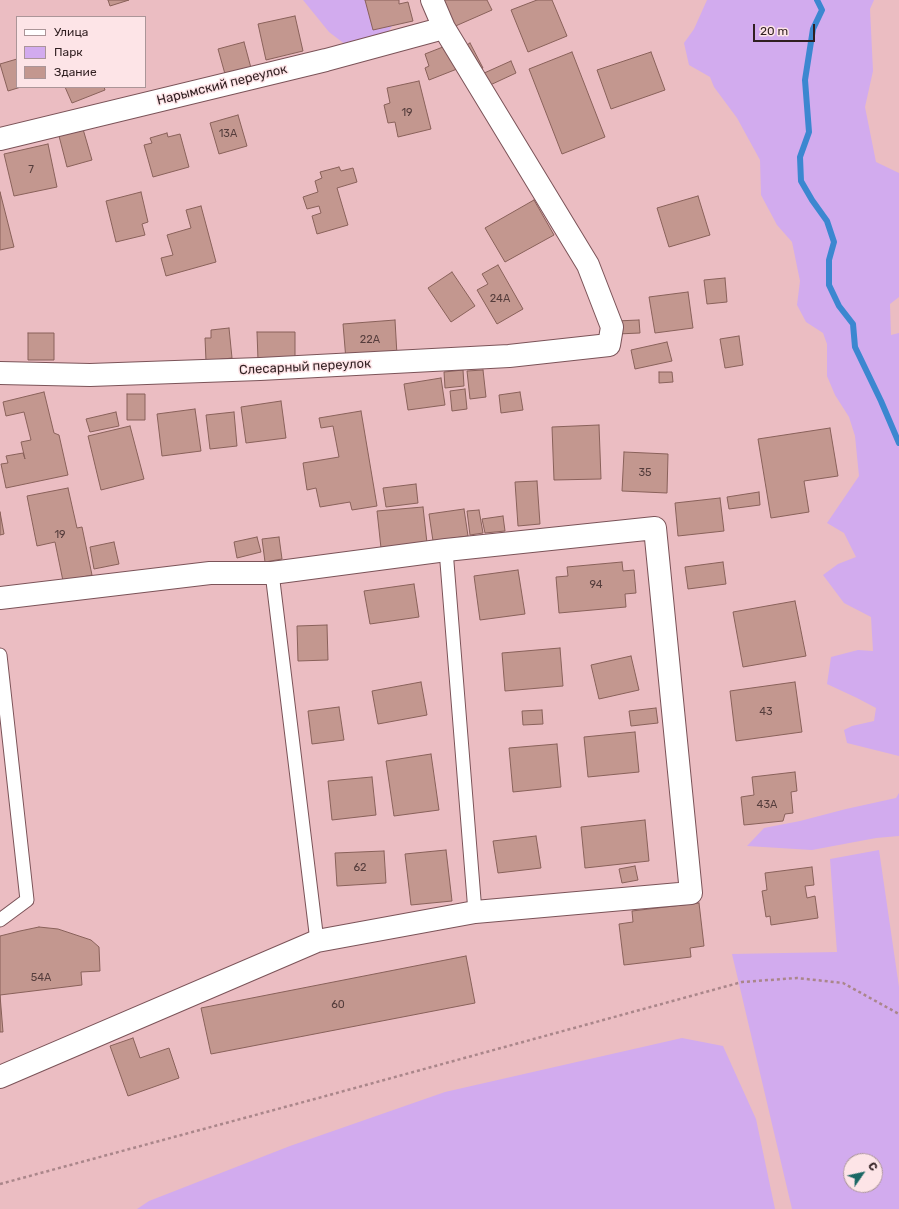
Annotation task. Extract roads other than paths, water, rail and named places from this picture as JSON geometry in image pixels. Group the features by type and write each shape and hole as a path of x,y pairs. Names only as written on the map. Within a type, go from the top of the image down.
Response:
{"street":[{"path":"432,0 444,28"},
{"name":"Нарымский переулок","path":"0,139 326,60 444,28"},
{"name":"Слесарный переулок","path":"0,373 90,375 260,369 509,356 609,345 612,327 588,265 444,28"},
{"path":"0,598 210,573 272,573 446,550 655,528 691,894 475,912 317,941 0,1077"}],"lane":[{"path":"446,550 475,912"},
{"path":"272,573 317,941"},
{"path":"0,655 27,900 0,920"}],"waterway":[{"path":"817,0 822,10 813,29 805,80 809,132 800,157 801,181 827,221 834,242 829,260 829,285 839,306 853,324 855,347 899,443"}]}
